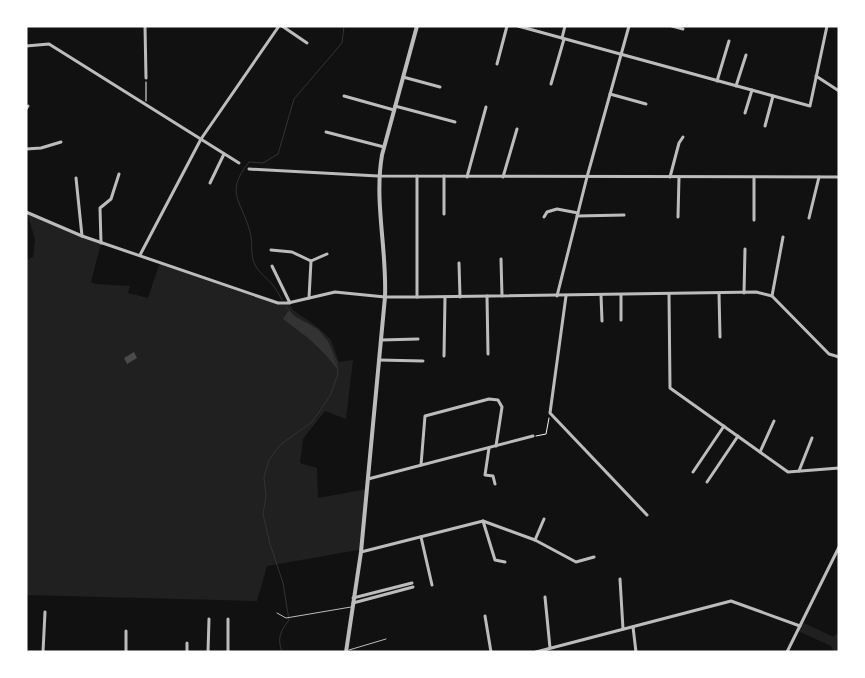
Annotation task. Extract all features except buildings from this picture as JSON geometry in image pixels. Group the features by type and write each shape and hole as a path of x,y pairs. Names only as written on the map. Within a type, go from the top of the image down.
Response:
{"street":[{"path":"145,26 146,78"},
{"path":"140,255 201,139 280,26 307,43"},
{"path":"346,652 361,552 385,297 386,274 378,176 417,26"},
{"path":"497,64 508,26"},
{"path":"518,26 810,106 828,26"},
{"path":"551,84 565,26"},
{"path":"557,296 587,177 629,26"},
{"path":"672,26 683,29"},
{"path":"718,81 729,41"},
{"path":"26,46 49,44 239,163"},
{"path":"736,86 746,55"},
{"path":"816,76 839,91"},
{"path":"403,77 440,87"},
{"path":"745,114 752,90"},
{"path":"610,94 646,104"},
{"path":"344,96 455,122"},
{"path":"765,126 773,96"},
{"path":"467,176 486,107"},
{"path":"503,177 516,129"},
{"path":"326,132 384,147"},
{"path":"670,177 679,143 683,137"},
{"path":"26,149 41,148 61,142"},
{"path":"210,183 224,154"},
{"path":"249,169 378,176 839,177"},
{"path":"101,242 100,208 111,199 119,174"},
{"path":"417,176 417,297"},
{"path":"444,176 444,214"},
{"path":"678,177 678,217"},
{"path":"754,177 754,220"},
{"path":"809,218 819,177"},
{"path":"76,178 82,236"},
{"path":"544,217 546,212 557,209 578,214 624,216"},
{"path":"26,212 82,236 278,303 290,303 335,292 385,297 601,296 756,292 772,296 830,354 839,357"},
{"path":"772,296 784,237"},
{"path":"744,293 745,249"},
{"path":"271,250 292,252 311,261 328,254"},
{"path":"501,259 502,296"},
{"path":"308,298 311,261"},
{"path":"459,263 460,297"},
{"path":"272,266 290,303"},
{"path":"719,293 720,337"},
{"path":"669,294 670,388 788,472 839,468"},
{"path":"621,295 621,320"},
{"path":"487,296 488,354"},
{"path":"566,296 550,413 647,515"},
{"path":"601,296 602,321"},
{"path":"444,297 444,356"},
{"path":"381,340 418,339"},
{"path":"379,360 423,361"},
{"path":"421,465 425,416 489,399 498,400 502,407 496,446"},
{"path":"760,452 774,421"},
{"path":"693,472 724,426"},
{"path":"368,479 533,436"},
{"path":"707,482 738,436"},
{"path":"799,471 812,438"},
{"path":"489,448 485,475 493,476 495,484"},
{"path":"535,540 544,519"},
{"path":"361,552 482,521 535,540 576,562 594,558"},
{"path":"482,521 495,560 505,562"},
{"path":"421,537 432,585"},
{"path":"787,652 839,547"},
{"path":"620,579 623,629"},
{"path":"353,602 412,585"},
{"path":"545,597 550,648"},
{"path":"536,652 731,601 800,626"},
{"path":"43,652 45,612"},
{"path":"485,616 491,652"},
{"path":"208,652 209,619"},
{"path":"228,619 228,652"},
{"path":"633,627 636,652"},
{"path":"126,631 126,652"},
{"path":"186,652 187,643"}],"lane":[{"path":"277,613 286,618 353,602"},
{"path":"346,652 386,640"}],"path":[{"path":"146,78 146,106"},
{"path":"533,436 546,434 550,413"}],"shaded area":[{"path":"27,212 101,243 91,282 130,286 128,293 148,298 160,262 263,299 288,303 293,310 320,329 331,340 339,362 353,360 346,419 325,411 303,439 300,463 317,468 318,498 367,489 361,552 358,550 267,566 257,601 26,595 26,260 33,257 35,240"},
{"path":"288,311 323,335 331,349 338,370 313,342 283,319"},
{"path":"802,622 834,637 836,634 839,635 839,652 834,652 831,646 798,631"}],"waterway":[{"path":"282,300 254,263 251,237 236,191 237,183 249,162 263,163 278,154 294,99 342,43 344,26"},
{"path":"286,307 292,314"},
{"path":"306,323 318,330 324,337"},
{"path":"282,652 280,635 289,620 283,583 270,544 263,514 266,496 264,477 269,460 280,445 312,422 330,396 338,374 337,363 327,340"}]}
